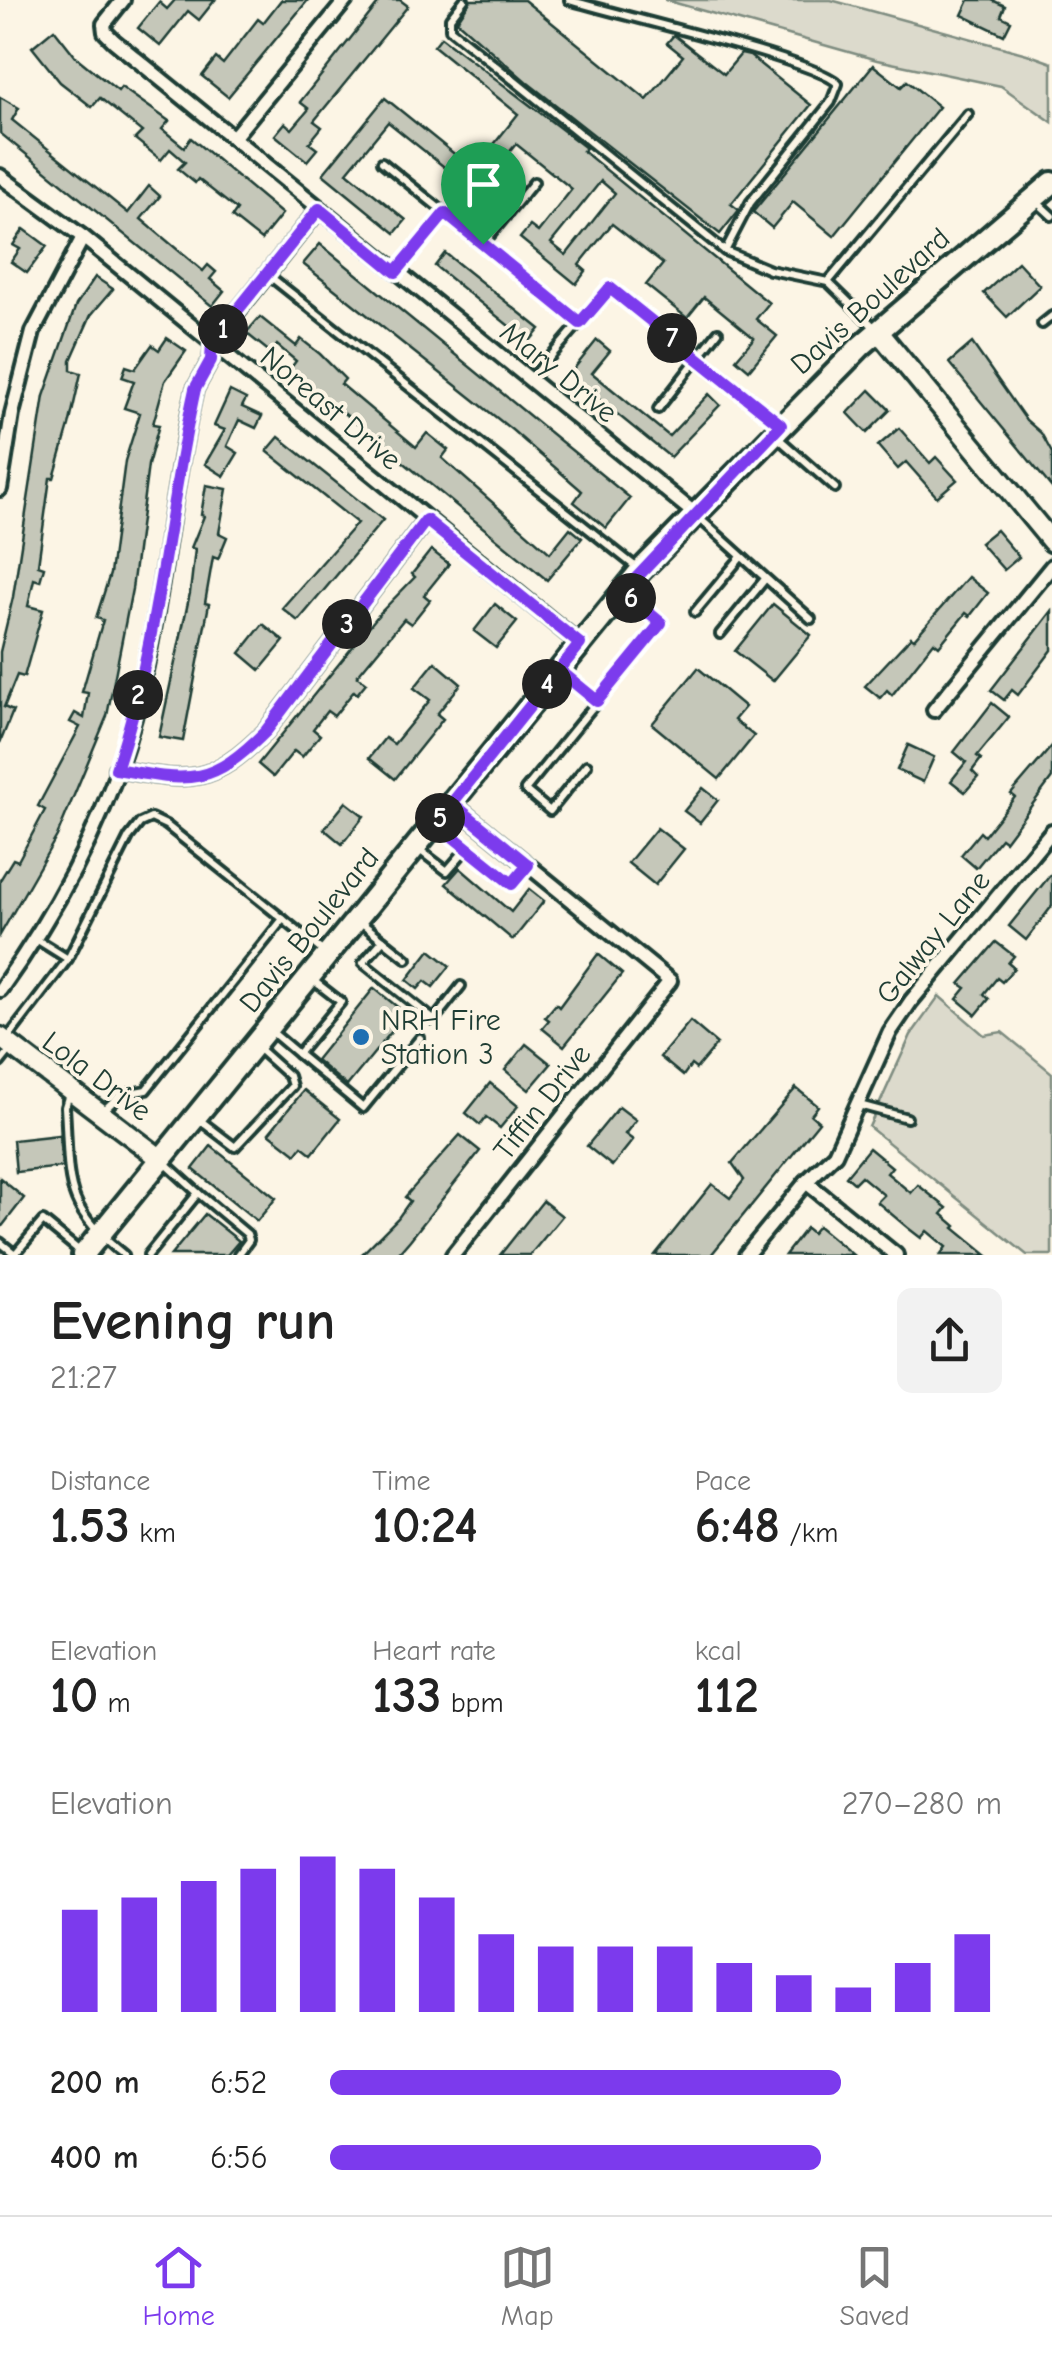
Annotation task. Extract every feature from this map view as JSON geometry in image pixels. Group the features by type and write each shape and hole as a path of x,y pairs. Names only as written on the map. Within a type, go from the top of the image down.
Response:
{"main road":[{"name":"Davis Boulevard","path":"84,1255 640,571 878,331 1052,183"}],"street":[{"name":"Mary Drive","path":"122,0 104,24 105,32 114,41 694,513"},
{"path":"233,138 346,0"},
{"name":"Noreast Drive","path":"0,176 83,237 580,644"},
{"path":"0,990 34,939 110,793 133,720 187,424 195,389 211,360 212,342 319,209"},
{"path":"0,489 14,401 34,332 83,237"},
{"path":"878,331 1052,542"},
{"path":"116,769 184,781 223,770 242,755 266,731 426,520"},
{"path":"934,710 1052,566"},
{"path":"452,803 528,865"},
{"name":"Galway Lane","path":"746,1255 844,1138 890,1032 911,1000 1052,831"},
{"name":"Tiffin Drive","path":"453,1255 670,980 528,865"},
{"name":"Lola Drive","path":"4,1047 161,1159"},
{"path":"806,1182 896,1255"}],"lane":[{"path":"464,0 450,18 450,29 726,251 770,270 828,282 878,331"},
{"path":"569,0 783,59 830,74 838,84 831,102 750,203 726,251"},
{"path":"828,282 968,114"},
{"path":"382,162 580,323"},
{"path":"483,244 534,182"},
{"path":"1034,198 1052,216"},
{"path":"396,272 445,213"},
{"path":"267,274 640,571"},
{"path":"529,381 610,288 698,358 835,488"},
{"path":"1042,324 1052,316"},
{"path":"658,408 718,332"},
{"path":"694,513 811,619"},
{"path":"695,612 741,558"},
{"path":"720,634 765,579"},
{"path":"587,764 550,811 525,790 661,623 623,592"},
{"path":"559,670 597,701"},
{"path":"4,1047 68,959 129,838 140,823 151,818 166,824 327,955"},
{"path":"436,823 512,884 528,865"},
{"path":"416,848 447,871 467,848"},
{"path":"100,1114 120,1094 146,1090 283,919"},
{"path":"357,919 407,960"},
{"path":"34,939 68,959"},
{"path":"382,940 364,963 434,1020 461,986"},
{"path":"298,1054 341,1002 309,977"},
{"path":"260,1036 298,1054 363,1108 420,1038"},
{"path":"196,1116 235,1147 292,1086 260,1036"},
{"path":"70,1091 65,1107 71,1198 99,1236 124,1255"},
{"path":"860,1105 907,1118"},
{"path":"161,1159 247,1234 250,1240 238,1255"},
{"path":"148,1255 198,1192"},
{"path":"0,1242 15,1254 43,1221 84,1255"}],"shaded area":[{"path":"665,0 831,0 1027,54 1052,63 1052,122 1001,86 877,60"},
{"path":"939,996 984,1035 1002,1032 1052,1073 1052,1255 1027,1255 869,1127 911,1035"}],"building":[{"path":"175,0 215,0 199,20 188,11 160,46 138,28 159,2 167,9"},
{"path":"281,0 308,0 228,97 202,76 216,58 223,64 258,19 263,23"},
{"path":"381,0 400,0 408,6 314,121 322,127 309,143 317,149 307,161 275,135 285,123 292,129 309,109 300,102"},
{"path":"471,0 524,0 647,100 683,56 667,43 674,35 724,74 741,54 750,56 811,105 731,204 739,210 720,234 528,83 457,21"},
{"path":"969,0 992,0 1005,6 1001,16 1011,21 1004,35 962,15"},
{"path":"54,29 76,57 118,91 121,87 169,121 162,129 184,147 191,138 282,214 261,240 232,217 237,210 198,179 195,183 178,169 185,162 170,149 161,160 135,139 142,132 100,98 92,107 60,82 32,47"},
{"path":"441,37 586,148 583,151 769,303 756,319 777,336 749,370 736,359 754,338 704,297 687,318 646,285 663,264 612,224 579,265 586,271 576,284 520,238 530,226 538,232 572,189 516,144 481,187 468,177 518,114 434,46","holes":["601,181 615,193 566,255 551,243"]},
{"path":"873,65 901,87 907,81 939,107 834,236 793,202 772,228 753,212"},
{"path":"0,97 19,108 12,120 128,213 149,186 160,196 141,219 203,271 208,265 216,272 210,279 224,291 212,306 0,133"},
{"path":"385,98 463,161 453,174 388,122 347,172 406,220 395,233 323,174"},
{"path":"24,229 47,246 27,273 11,262 20,249 13,245"},
{"path":"320,244 630,498 606,528 574,502 582,491 512,430 303,264"},
{"path":"445,253 540,329 529,342 435,266"},
{"path":"1018,262 1040,286 1007,317 984,293"},
{"path":"95,277 113,289 91,315 71,360 71,370 81,373 54,478 50,478 38,565 44,567 40,581 34,579 28,606 43,610 24,677 17,675 4,707 13,711 0,743 0,652 13,597 44,396 76,305"},
{"path":"260,317 296,346 301,339 320,354 345,379 341,384 416,447 427,433 448,450 442,458 550,553 570,528 582,538 547,580 290,369 296,361 277,345 271,353 246,333"},
{"path":"167,338 186,351 165,381 153,424 159,425 148,465 132,589 107,716 57,836 0,935 0,880 13,859 18,861 45,810 38,806 80,727 70,722 75,713 84,718 88,693 82,692 103,620 96,618 110,574 125,461 140,413 124,408 134,381 122,377 126,366 135,369 152,345 159,350"},
{"path":"597,340 610,351 592,373 669,436 709,394 720,405 670,457 569,375"},
{"path":"972,343 1026,420 1041,433 1052,453 1052,488 949,363"},
{"path":"870,390 890,410 867,433 848,413"},
{"path":"230,391 246,399 242,407 262,416 256,428 239,420 227,446 238,453 224,476 205,464 225,430 214,426"},
{"path":"899,428 930,463 936,457 957,480 937,497 906,462 898,469 878,446"},
{"path":"279,437 383,520 298,621 282,608 357,523 267,451"},
{"path":"206,485 227,489 219,533 227,537 218,559 213,557 205,603 209,604 183,741 159,737 190,593 195,549 191,548 204,516 201,515"},
{"path":"996,530 1019,557 1004,570 980,543"},
{"path":"431,550 449,564 424,595 430,600 411,624 404,619 357,676 366,683 357,694 354,691 334,716 327,711 313,729 320,735 302,757 294,751 273,777 258,764 380,613 415,577 412,574"},
{"path":"968,577 988,593 970,616 966,613 939,646 934,642 892,695 887,690 880,698 865,686 911,637 914,639"},
{"path":"495,604 517,622 496,648 474,631"},
{"path":"773,604 811,635 773,681 735,651"},
{"path":"1052,611 1052,650 1018,695 1012,690 1004,700 991,690"},
{"path":"263,624 284,641 260,670 240,653"},
{"path":"435,662 461,684 437,714 443,719 395,779 369,758 385,738 394,744 430,700 414,688"},
{"path":"698,668 745,707 734,720 754,736 719,779 652,724"},
{"path":"992,703 1009,717 977,756 981,759 972,771 978,777 965,792 951,781 966,762 954,752"},
{"path":"908,745 934,757 923,782 897,770"},
{"path":"1052,746 1052,778 1005,841 1001,838 976,868 961,855 980,832 984,836 1015,797 1011,794"},
{"path":"703,788 718,800 700,823 684,811"},
{"path":"346,802 364,816 342,844 324,829"},
{"path":"657,828 684,849 655,885 628,863"},
{"path":"460,868 511,912 529,889 544,901 513,940 446,884"},
{"path":"1052,873 1052,906 1026,940 1009,926"},
{"path":"996,942 1014,956 1008,963 1014,968 1002,982 997,978 984,994 989,999 976,1015 957,999 966,988 960,984"},
{"path":"430,950 450,966 433,987 425,981 418,989 407,980"},
{"path":"598,954 622,974 564,1046 542,1028 549,1020 545,1017 556,1004 559,1007"},
{"name":"NRH Fire Station 3","path":"374,988 406,1014 347,1086 316,1060"},
{"path":"690,1021 717,1044 696,1069 691,1065 683,1076 660,1057"},
{"path":"526,1044 551,1064 529,1090 505,1070"},
{"path":"490,1083 518,1106 500,1128 486,1117 480,1125 466,1113"},
{"path":"796,1088 818,1106 811,1115 819,1122 711,1255 655,1255 712,1184 730,1198 744,1180 732,1163"},
{"path":"304,1090 340,1119 312,1154 302,1146 296,1154 269,1133"},
{"path":"619,1107 636,1120 625,1134 633,1140 612,1166 587,1146"},
{"path":"59,1135 62,1167 16,1172 13,1140"},
{"path":"460,1135 480,1151 410,1240 397,1255 361,1255 398,1218 410,1201 405,1197"},
{"path":"211,1146 276,1198 257,1221 193,1169"},
{"path":"869,1148 892,1167 887,1173 911,1193 918,1185 947,1208 942,1214 987,1255 940,1255 946,1247 927,1231 921,1238 877,1202 884,1195 861,1176 854,1183 846,1176"},
{"path":"0,1178 24,1198 0,1229"},
{"path":"543,1201 562,1216 530,1255 500,1255"},
{"path":"205,1214 239,1241 227,1255 171,1255"},
{"path":"818,1226 853,1255 785,1255 806,1228 812,1233"}],"place":[{"name":"NRH Fire Station 3","path":"361,1037"}],"route":[{"path":"483,244 445,213 396,272 319,209 212,342 211,360 195,389 179,459 150,641 133,720 116,769 184,781 223,770 242,755 266,731 426,520 580,644 452,803 528,865 512,884 436,823 505,736 559,670 597,701 661,623 623,592 781,425 610,288 580,323 483,244"}]}
